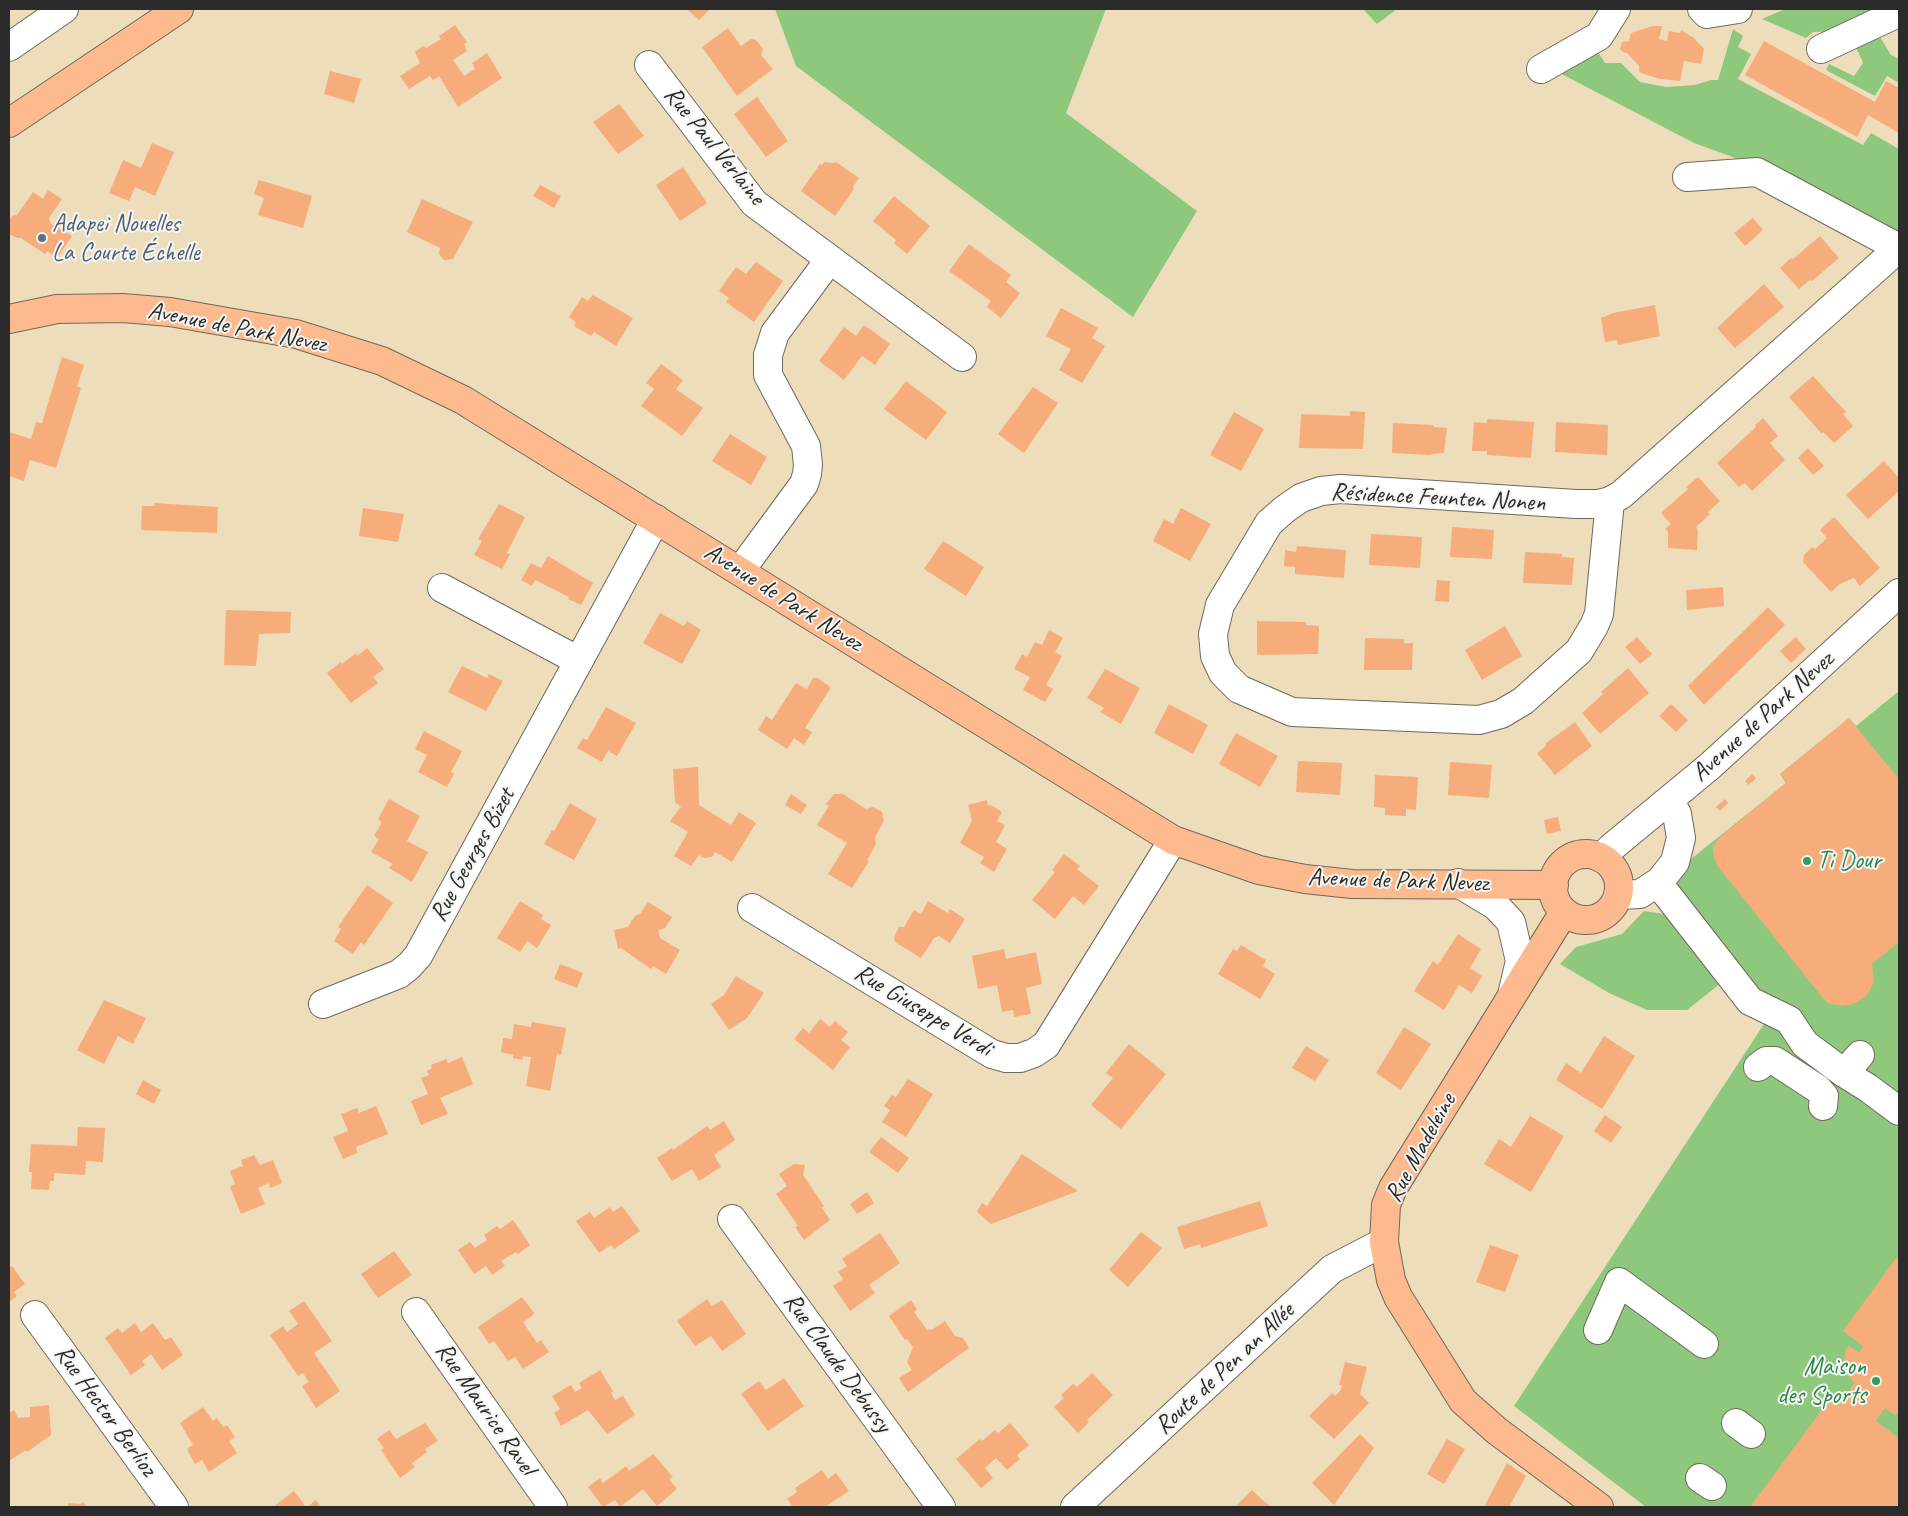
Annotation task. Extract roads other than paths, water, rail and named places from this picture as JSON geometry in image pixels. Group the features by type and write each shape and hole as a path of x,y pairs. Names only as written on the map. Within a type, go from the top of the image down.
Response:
{"main road":[{"path":"9,123 179,9"},
{"name":"Avenue de Park Nevez","path":"9,319 57,309 124,308 170,312 296,334 382,361 463,400 1173,840 1258,870 1305,879 1352,884 1458,883 1554,885"},
{"path":"1590,853 1602,858 1609,862 1620,880 1617,901 1603,916 1583,920 1564,912 1553,894 1556,873 1570,857 1590,853"},
{"name":"Rue Madeleine","path":"1564,912 1393,1188 1386,1205 1384,1242 1392,1280 1398,1297 1463,1401 1497,1431 1599,1507"}],"street":[{"path":"9,47 64,9"},
{"path":"1541,70 1599,36 1616,9"},
{"path":"1702,9 1707,14 1738,9"},
{"path":"1821,48 1896,15"},
{"name":"Rue Paul Verlaine","path":"650,65 754,203 962,357"},
{"path":"1687,177 1757,172 1899,248"},
{"name":"Résidence Feunten Nonen","path":"1610,501 1599,614 1594,626 1579,651 1522,701 1501,714 1479,720 1292,712 1239,688 1223,673 1215,656 1213,634 1220,605 1269,522 1301,498 1321,491 1340,488 1576,504 1598,504 1610,501 1621,495 1899,248"},
{"path":"740,571 804,484 808,465 806,446 768,375 768,355 775,332 830,259"},
{"name":"Rue Georges Bizet","path":"324,1004 399,974 418,956 656,519"},
{"path":"442,588 579,661"},
{"name":"Avenue de Park Nevez","path":"1602,858 1612,847 1710,766 1899,594"},
{"path":"1618,895 1640,894 1658,883 1675,862 1680,838 1677,814 1668,800"},
{"name":"Rue Giuseppe Verdi","path":"752,908 992,1054 1006,1058 1020,1058 1034,1053 1046,1045 1173,840"},
{"path":"1458,883 1496,906 1511,922 1520,961 1512,997"},
{"path":"1658,883 1750,1001 1789,1020 1806,1044 1852,1064 1868,1088 1899,1111"},
{"path":"1758,1067 1766,1061 1775,1061 1818,1089 1824,1096 1823,1106"},
{"name":"Rue Claude Debussy","path":"732,1219 941,1507"},
{"name":"Route de Pen an Allée","path":"1075,1507 1332,1269 1384,1242"},
{"path":"1598,1330 1619,1282 1704,1344"},
{"name":"Rue Maurice Ravel","path":"416,1312 554,1507"},
{"name":"Rue Hector Berlioz","path":"35,1315 174,1507"}],"place":[{"name":"Adapei Nouelles La Courte Échelle","path":"42,238"},
{"name":"Ti Dour","path":"1807,861"},
{"name":"Maison des Sports","path":"1876,1381"}]}
